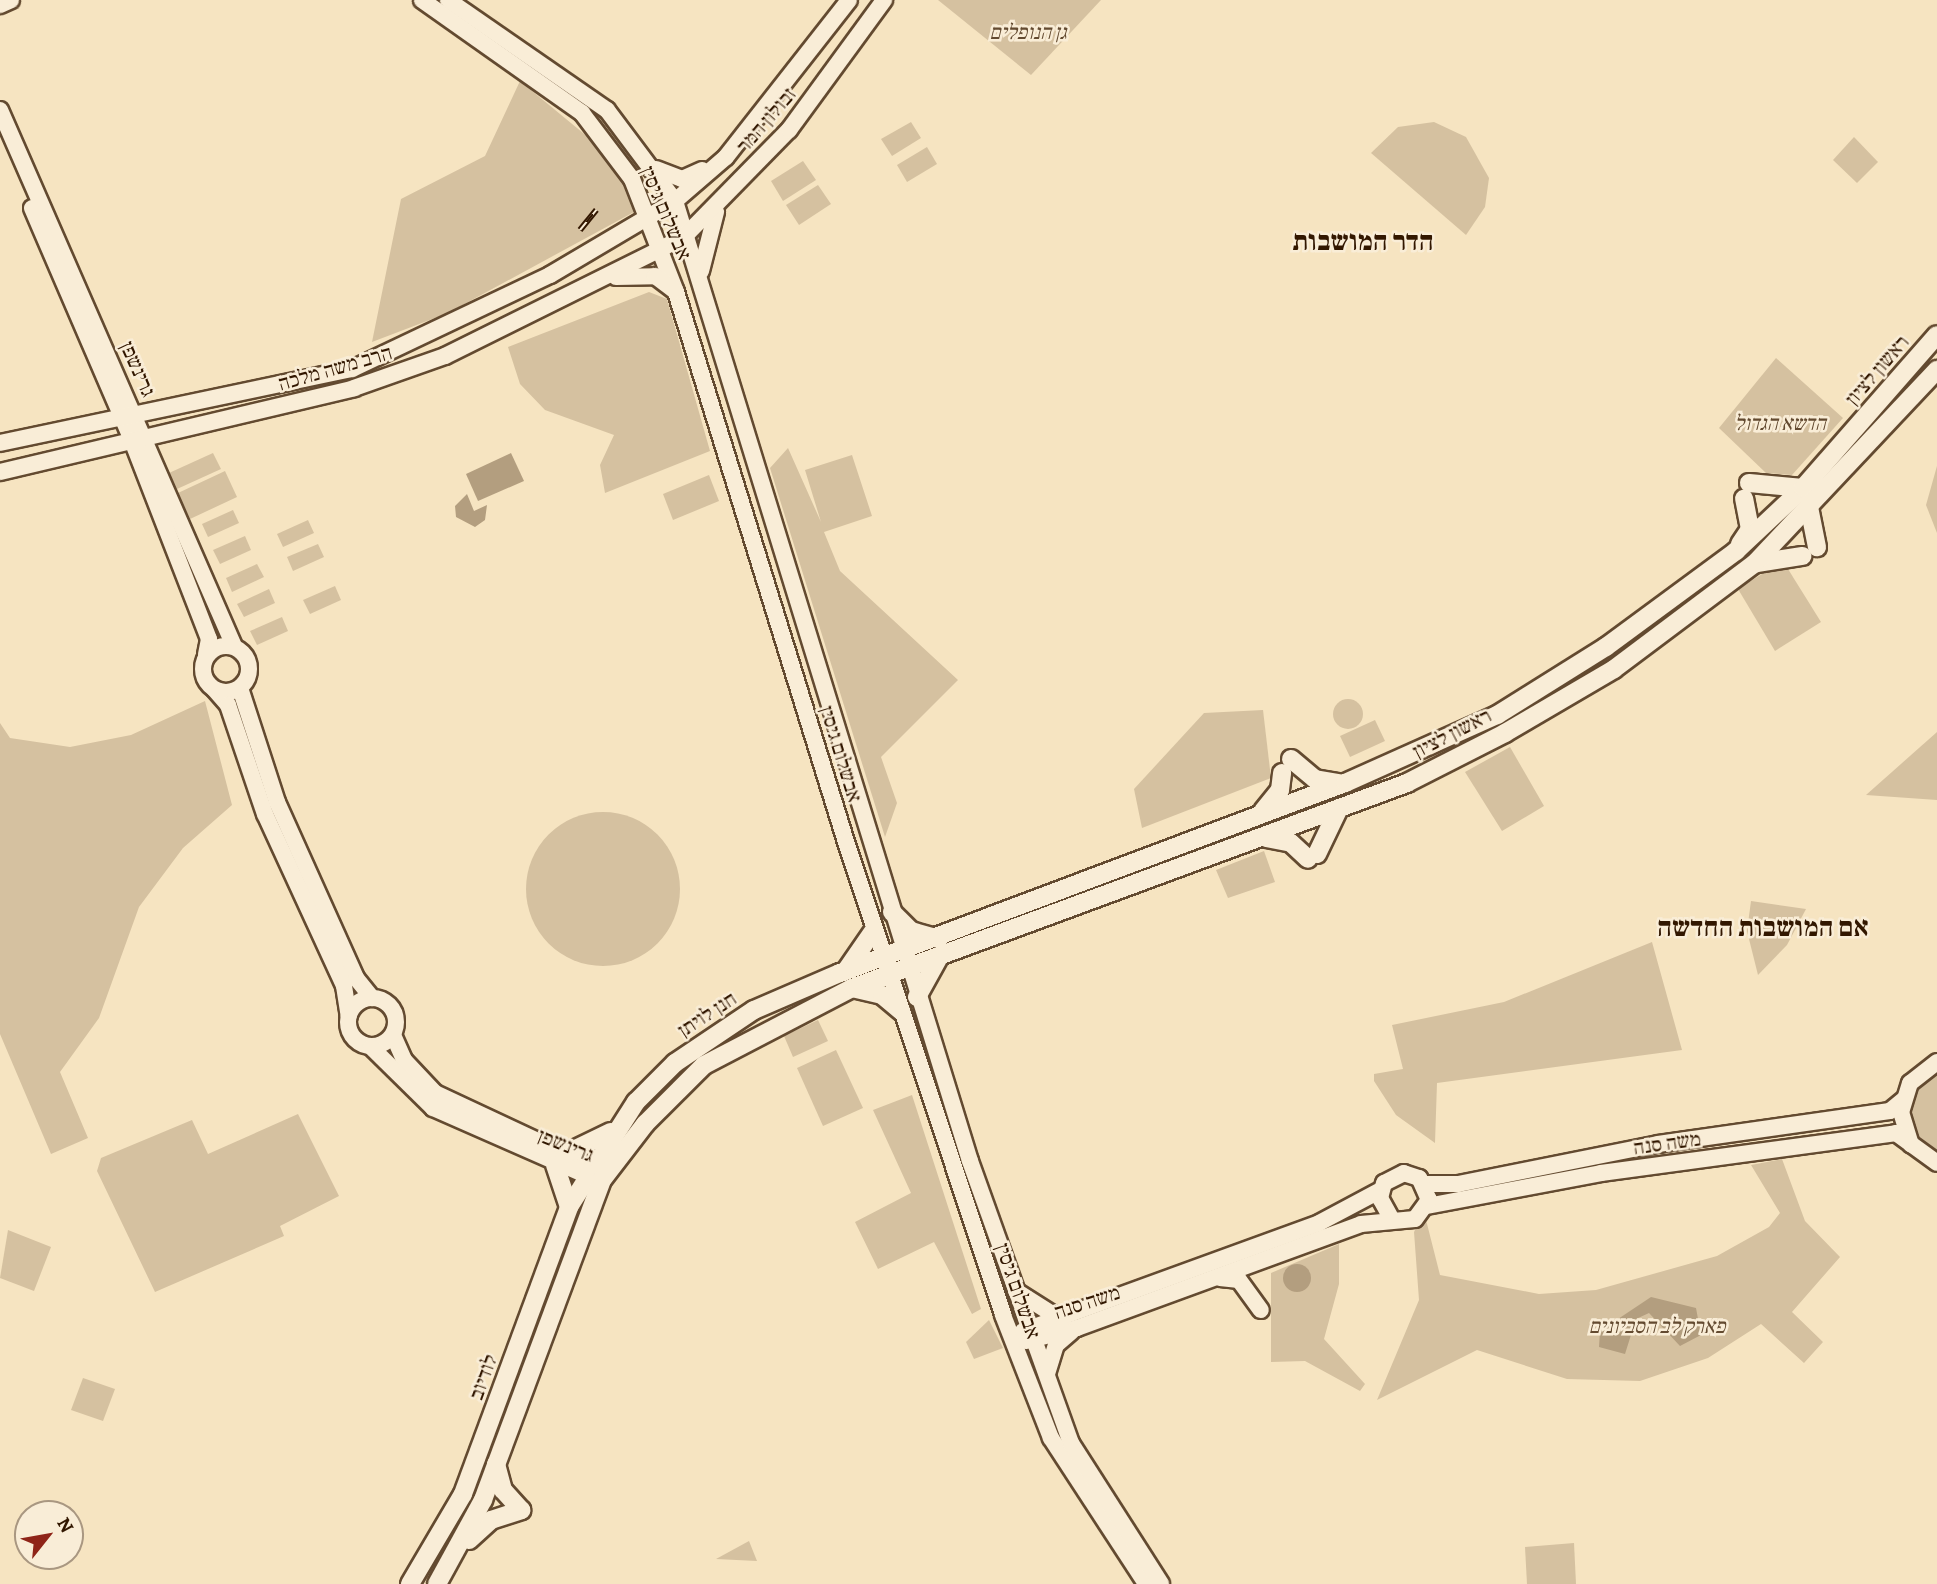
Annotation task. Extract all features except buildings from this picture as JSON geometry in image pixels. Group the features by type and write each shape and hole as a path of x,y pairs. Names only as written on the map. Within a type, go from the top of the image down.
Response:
{"main road":[{"name":"ראשון לציון","path":"906,960 939,939 1345,783 1497,715 1606,647 1735,551 1803,488 1937,335"},
{"name":"ראשון לציון","path":"906,960 938,959 1415,778 1614,669 1754,564 1936,371"},
{"path":"1735,551 1749,529 1747,491 1803,488"},
{"path":"1754,564 1810,552 1809,507"},
{"path":"1256,817 1277,796 1286,766 1323,783 1345,783"},
{"path":"1262,837 1292,842 1312,856 1339,808"},
{"path":"892,912 911,931 939,939"},
{"path":"840,973 858,961 874,930"},
{"path":"917,998 938,959"},
{"name":"חנן לויתן","path":"592,1175 704,1065 763,1029 906,960"},
{"name":"חנן לויתן","path":"592,1175 620,1126 675,1063 711,1036 840,973 887,967"},
{"path":"852,988 882,996 901,1011"},
{"path":"569,1207 560,1160 620,1126"},
{"name":"לודיוב","path":"410,1584 463,1494 569,1207 592,1175"},
{"name":"לודיוב","path":"438,1583 459,1550 496,1460 592,1175"},
{"path":"459,1550 491,1520 522,1510 503,1490 496,1460"}],"street":[{"path":"0,5 11,0"},
{"name":"אבשלום גיסין","path":"422,0 597,127 649,218 676,292 874,930 1013,1340 1051,1438 1146,1584"},
{"name":"אבשלום גיסין","path":"448,0 590,96 652,166 675,201 917,998 1016,1291 1046,1376 1086,1474 1161,1584"},
{"name":"זבולון המר","path":"649,218 675,201 726,157 849,0"},
{"name":"זבולון המר","path":"661,249 687,235 789,130 884,0"},
{"name":"גרינשפן","path":"0,110 122,400"},
{"name":"גרינשפן","path":"0,135 234,646"},
{"path":"652,166 682,179 726,157"},
{"path":"702,294 704,244 723,200"},
{"name":"הרב משה מלכה","path":"0,443 161,414 352,369 459,322 649,218"},
{"name":"הרב משה מלכה","path":"0,472 140,441 380,379 445,356 661,249"},
{"path":"607,278 646,274 676,292"},
{"path":"100,424 122,400 161,414"},
{"path":"107,449 150,465 171,433"},
{"name":"גרינשפן","path":"150,465 209,639 206,655"},
{"path":"234,646 249,665 240,688 277,802 356,978 372,999 391,1008 393,1035 371,1047 351,1034 344,986 254,788 228,705 202,670 206,655 234,646"},
{"path":"215,690 240,688"},
{"path":"349,1016 358,1002 372,999"},
{"name":"גרינשפן","path":"393,1035 404,1059 435,1093 560,1160"},
{"name":"גרינשפן","path":"371,1047 433,1108 592,1175"},
{"path":"1937,1062 1910,1083 1903,1100 1911,1144 1937,1163"},
{"name":"משה סנה","path":"1425,1184 1458,1184 1658,1144 1890,1111 1903,1100"},
{"name":"משה סנה","path":"1427,1206 1601,1173 1896,1133 1911,1144"},
{"path":"1404,1173 1425,1184 1427,1206 1415,1219 1391,1218 1381,1206 1381,1190 1390,1178 1404,1173"},
{"name":"משה סנה","path":"1013,1340 1031,1333 1057,1317 1319,1223 1381,1190"},
{"name":"משה סנה","path":"1031,1333 1077,1328 1391,1218"},
{"path":"1211,1279 1239,1280 1261,1310"},
{"path":"1016,1291 1057,1317"},
{"path":"1046,1376 1056,1345 1077,1328"}],"green space":[{"name":"גן הנופלים","path":"938,0 1101,0 1031,75"},
{"path":"520,81 600,147 626,183 634,212 448,313 372,342 401,199 485,156"},
{"path":"911,122 921,138 892,156 881,139"},
{"path":"1434,122 1466,137 1489,178 1485,207 1466,235 1371,153 1398,127"},
{"path":"1854,137 1878,162 1857,183 1833,160"},
{"path":"927,147 937,164 907,182 897,165"},
{"path":"803,161 816,180 783,201 771,181"},
{"path":"818,185 831,204 799,225 786,205"},
{"path":"649,292 667,299 710,451 605,493 600,465 614,435 545,410 520,384 508,347"},
{"name":"הדשא הגדול","path":"1776,358 1843,418 1792,475 1766,473 1719,428"},
{"path":"788,448 821,522 805,470 852,455 872,516 824,532 840,571 958,680 881,757 897,803 885,837 770,468"},
{"path":"213,453 221,469 177,489 169,473"},
{"path":"1937,466 1937,533 1926,505"},
{"path":"225,471 237,497 190,519 178,493"},
{"path":"709,475 719,501 673,520 663,494"},
{"path":"233,510 239,523 208,537 202,524"},
{"path":"308,520 314,533 283,547 277,534"},
{"path":"245,536 251,550 220,564 213,550"},
{"path":"318,544 324,557 293,571 287,557"},
{"path":"1783,561 1821,622 1775,651 1738,589"},
{"path":"257,564 264,577 232,592 226,578"},
{"path":"335,586 341,600 310,614 303,600"},
{"path":"269,589 275,603 244,617 237,604"},
{"path":"282,617 288,631 257,645 250,631"},
{"path":"1348,699 1359,703 1363,714 1359,725 1348,729 1337,725 1333,714 1337,703"},
{"path":"205,701 232,805 183,848 139,907 99,1018 60,1072 88,1138 51,1154 0,1034 0,723 10,738 70,747 131,735"},
{"path":"1263,710 1271,778 1142,828 1134,789 1204,713"},
{"path":"1375,720 1385,741 1350,757 1340,736"},
{"path":"1937,732 1937,800 1866,795"},
{"path":"1510,747 1544,806 1502,831 1465,772"},
{"path":"603,812 632,818 657,835 674,860 680,889 674,918 657,943 632,960 603,966 574,960 549,943 532,918 526,889 532,860 549,835 574,818"},
{"path":"1264,851 1275,882 1228,898 1216,870"},
{"path":"1751,901 1806,909 1787,945 1758,975 1747,931"},
{"path":"1652,942 1682,1050 1437,1083 1435,1143 1396,1115 1374,1081 1374,1074 1403,1069 1392,1025 1504,1002"},
{"path":"818,1020 828,1041 793,1057 784,1036"},
{"path":"836,1050 863,1108 823,1126 797,1068"},
{"path":"1937,1068 1937,1157 1917,1140 1908,1116 1915,1086"},
{"path":"912,1095 981,1309 972,1314 934,1242 878,1269 855,1222 911,1193 873,1110"},
{"path":"298,1114 339,1196 280,1226 284,1236 155,1292 97,1171 101,1158 192,1120 208,1154"},
{"name":"פארק לב הסביונים","path":"1782,1159 1805,1221 1840,1257 1792,1312 1823,1342 1804,1363 1761,1324 1708,1358 1640,1381 1567,1379 1477,1350 1377,1400 1419,1300 1414,1232 1424,1212 1440,1275 1539,1294 1596,1290 1717,1256 1769,1227 1780,1213 1751,1165"},
{"path":"8,1230 51,1247 34,1291 0,1278"},
{"path":"1339,1244 1339,1284 1324,1339 1365,1384 1360,1391 1305,1361 1271,1362 1271,1273"},
{"path":"989,1320 1003,1348 974,1359 966,1342"},
{"path":"83,1378 115,1389 103,1421 71,1410"},
{"path":"749,1541 757,1561 716,1559"},
{"path":"1574,1543 1576,1584 1527,1584 1525,1547"}],"shaded area":[{"path":"511,453 524,481 478,501 466,474"},
{"path":"467,494 474,511 487,505 485,520 475,527 456,517 455,506"},
{"path":"1297,1264 1307,1268 1311,1278 1307,1288 1297,1292 1287,1288 1283,1278 1287,1268"},
{"path":"1651,1297 1696,1308 1701,1335 1680,1346 1649,1313 1636,1319 1625,1354 1599,1347 1600,1331"}],"railway":[{"path":"580,230 596,210"}],"district":[{"name":"הדר המושבות","path":"1363,241"},
{"name":"אם המושבות החדשה","path":"1763,927"}]}
